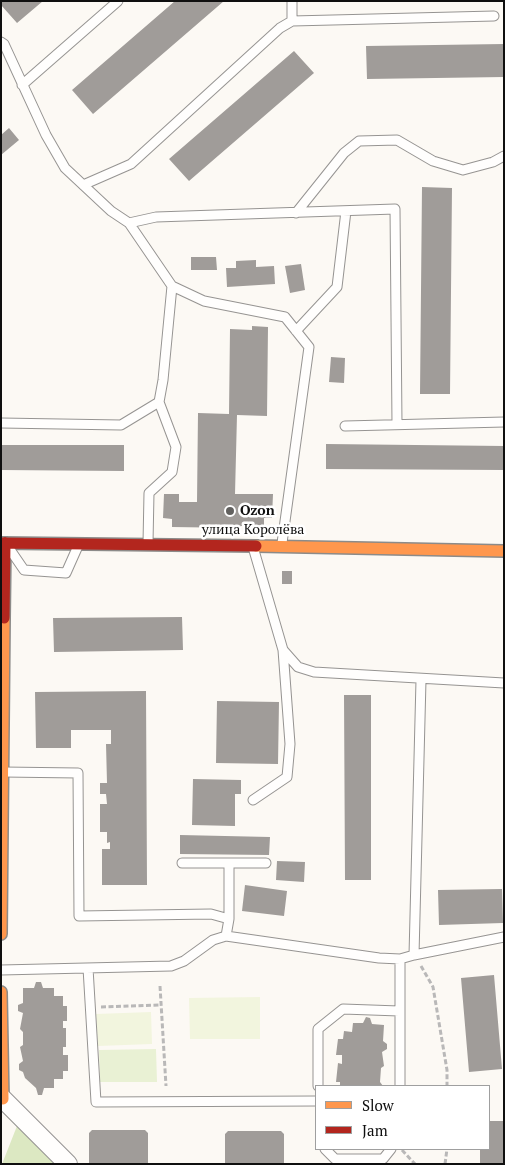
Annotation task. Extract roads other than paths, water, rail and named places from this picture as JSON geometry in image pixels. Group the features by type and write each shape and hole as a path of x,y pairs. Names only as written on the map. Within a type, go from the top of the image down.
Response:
{"street":[{"name":"улица Королёва","path":"3,543 282,545 504,550"},
{"path":"1,934 3,543"},
{"path":"1,992 2,1098 68,1164"}],"lane":[{"path":"22,85 118,1"},
{"path":"292,1 292,21"},
{"path":"83,185 131,164 280,28 292,21 494,16"},
{"path":"1,42 4,44 22,85 65,168 111,211 129,223 172,286 204,301 285,318 309,347 282,545"},
{"path":"296,213 344,153 359,141 397,140 433,161 463,170 493,162 504,156"},
{"path":"129,223 156,217 395,209 397,424"},
{"path":"296,331 337,287 346,211"},
{"path":"148,544 149,493 172,472 176,447 158,402 163,380 172,286"},
{"path":"1,423 121,425 158,402"},
{"path":"345,426 504,422"},
{"path":"3,543 24,570 43,573 66,573 80,544"},
{"path":"253,546 283,650 290,744 287,777 254,800"},
{"path":"283,650 298,668 314,672 422,680 504,683"},
{"path":"414,955 422,680"},
{"path":"3,772 78,773 80,916 211,914 229,918"},
{"path":"182,863 266,863"},
{"path":"226,936 229,918 229,863"},
{"path":"1,970 171,966 184,961 213,940 226,936 400,959 504,937"},
{"path":"400,959 400,1085"},
{"path":"88,968 96,1102 315,1101"},
{"path":"318,1085 318,1029 343,1009 399,1011"},
{"path":"326,1150 335,1160 383,1159 390,1150"}],"place":[{"name":"Ozon","path":"230,511"}]}
